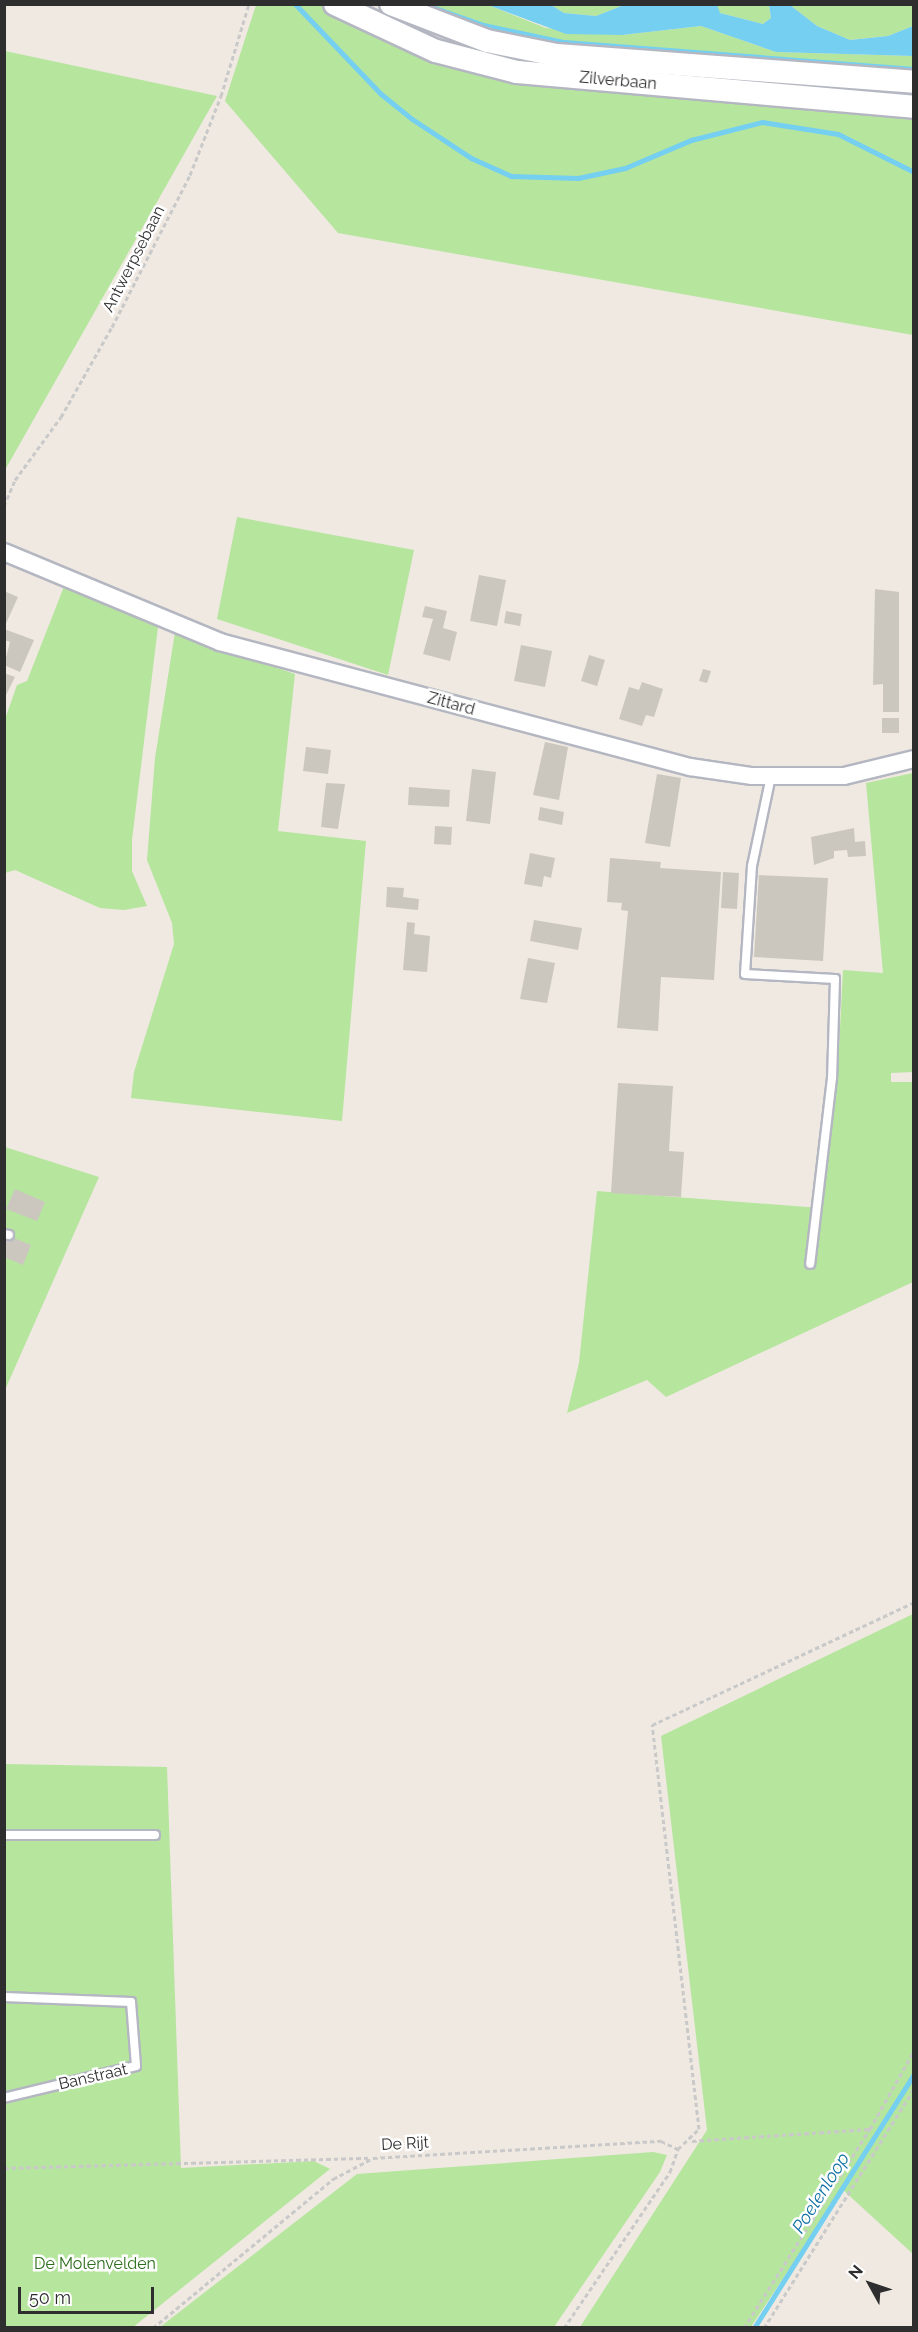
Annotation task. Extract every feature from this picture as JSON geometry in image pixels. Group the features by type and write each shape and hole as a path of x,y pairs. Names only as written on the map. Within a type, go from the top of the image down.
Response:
{"main road":[{"name":"Zilverbaan","path":"335,4 436,51 517,72 914,107"},
{"name":"Zilverbaan","path":"391,4 487,41 557,55 914,82"}],"street":[{"name":"Zittard","path":"4,552 220,642 690,767 771,776 844,776 914,759"}],"lane":[{"path":"771,776 752,866 745,974 835,979 832,1078 810,1264"},
{"path":"4,1835 155,1835"},
{"name":"Banstraat","path":"4,1997 131,2002 136,2067 4,2098"}],"path":[{"name":"Antwerpsebaan","path":"4,506 15,480 62,417 112,327 190,175 221,96 249,4"},
{"path":"564,2328 670,2172 678,2149 691,2141 699,2130 652,1725 914,1602"},
{"path":"744,2328 870,2129 914,2051"},
{"path":"764,2328 914,2089"},
{"path":"691,2141 870,2129"},
{"name":"De Rijt","path":"153,2328 333,2180 373,2158 661,2141 678,2149"},
{"path":"4,2168 373,2158"}],"green space":[{"path":"324,4 450,61 913,111 913,335 338,233 225,101 256,5"},
{"path":"405,5 488,5 546,28 622,35 701,26 776,52 913,56 913,76 530,44"},
{"path":"551,5 624,5 596,16 564,13"},
{"path":"769,5 771,18 763,24 720,13 716,6"},
{"path":"790,5 913,5 913,26 888,36 850,40 817,26"},
{"path":"4,51 217,96 5,470"},
{"path":"237,517 414,550 388,675 217,619"},
{"path":"65,584 158,627 132,840 132,871 147,906 124,910 100,908 15,870 5,873 5,719 17,685 27,681"},
{"path":"175,632 295,674 278,831 366,841 342,1121 131,1098 134,1072 174,944 172,923 147,860 155,758"},
{"path":"913,773 913,1072 891,1073 891,1082 913,1082 913,1282 666,1397 647,1380 567,1413 579,1363 597,1191 820,1208 837,1087 843,970 883,973 866,783"},
{"path":"5,1147 99,1177 5,1390"},
{"path":"913,1614 913,2254 842,2189 751,2327 580,2327 707,2130 661,1736"},
{"name":"De Molenvelden","path":"5,1764 167,1767 181,2168 314,2161 330,2169 132,2328 5,2328"},
{"path":"653,2152 667,2155 660,2172 554,2327 160,2327 357,2174"}],"water":[{"path":"488,5 551,5 564,13 596,16 624,5 717,5 720,13 763,24 771,18 769,5 790,5 817,26 850,40 888,36 913,26 913,56 776,52 701,26 622,35 566,34"}],"building":[{"path":"479,575 506,580 497,626 470,621"},
{"path":"875,589 899,592 899,712 883,712 883,684 873,685"},
{"path":"4,591 18,597 4,628"},
{"path":"425,606 447,611 443,628 457,632 450,661 423,654 433,619 422,617"},
{"path":"506,611 522,614 520,626 504,623"},
{"path":"4,629 34,640 20,672 4,665 10,642 4,640"},
{"path":"521,645 552,651 545,687 514,681"},
{"path":"589,655 605,660 597,686 581,681"},
{"path":"703,669 711,671 707,683 699,681"},
{"path":"4,673 15,677 4,699"},
{"path":"642,682 663,689 654,717 646,715 642,726 619,719 629,687 639,690"},
{"path":"882,718 899,718 899,733 882,733"},
{"path":"545,742 568,747 559,800 533,795"},
{"path":"306,747 331,750 328,774 303,771"},
{"path":"472,769 496,772 490,824 466,821"},
{"path":"657,774 681,778 670,847 645,843"},
{"path":"326,783 345,784 338,829 321,827"},
{"path":"409,787 450,790 449,807 408,805"},
{"path":"540,807 564,812 562,825 538,820"},
{"path":"435,826 452,827 451,845 434,844"},
{"path":"854,828 855,842 865,841 866,856 848,857 847,850 834,851 834,858 814,865 811,837"},
{"path":"530,853 555,858 551,878 544,876 542,887 524,884"},
{"path":"610,858 661,862 660,868 721,872 714,980 661,977 658,1031 617,1028 628,911 621,910 622,903 607,902"},
{"path":"723,872 739,873 737,909 721,908"},
{"path":"759,875 828,878 823,961 754,957"},
{"path":"387,887 404,888 403,897 419,899 418,910 386,907"},
{"path":"534,920 582,928 578,950 530,941"},
{"path":"407,922 415,923 414,934 430,936 427,972 403,970"},
{"path":"528,958 555,963 547,1003 520,999"},
{"path":"618,1083 673,1086 669,1151 684,1152 681,1197 611,1193"},
{"path":"15,1189 45,1202 37,1221 6,1209"},
{"path":"4,1234 31,1245 23,1265 4,1257"}],"waterway":[{"path":"295,4 381,94 412,119 471,158 511,176 578,178 625,168 691,140 762,122 838,134 914,172"},
{"path":"424,4 483,25 564,42 914,69"},
{"name":"Poelenloop","path":"754,2328 914,2074"}]}
